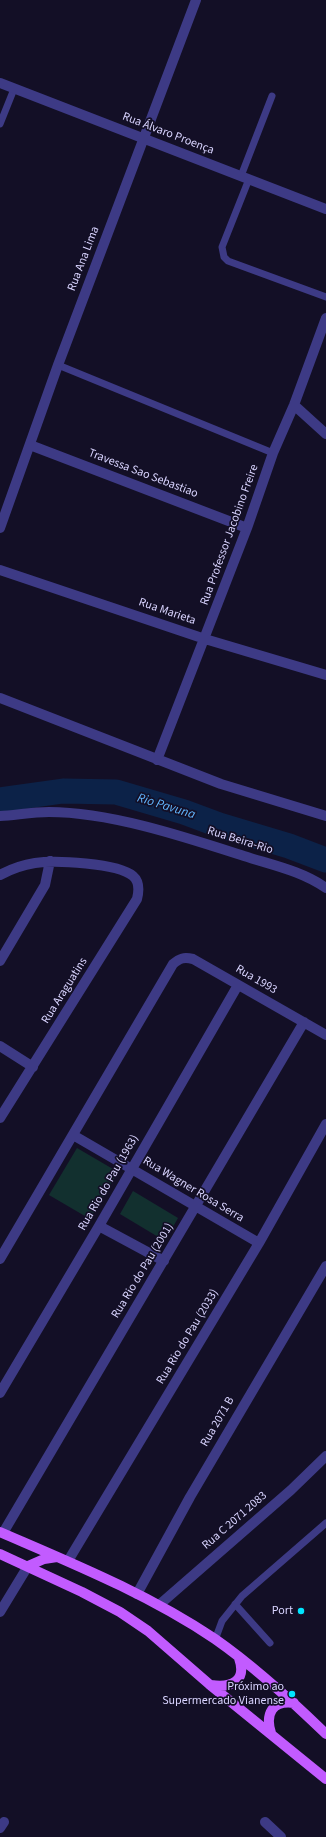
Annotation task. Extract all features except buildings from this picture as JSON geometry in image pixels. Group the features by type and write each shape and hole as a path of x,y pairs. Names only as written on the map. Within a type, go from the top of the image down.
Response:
{"main road":[{"path":"1,1533 110,1579 159,1605 215,1640 239,1658 294,1704 326,1734"},
{"path":"0,1554 28,1566 120,1612 148,1631 209,1684 326,1779"},
{"path":"28,1566 44,1559 57,1557"},
{"path":"209,1684 223,1687 231,1685 237,1680 241,1673 242,1665 239,1658"},
{"path":"271,1733 268,1723 268,1716 272,1709 279,1704 286,1702 294,1704"}],"street":[{"name":"Rua Ana Lima","path":"0,528 58,365 196,0"},
{"name":"Rua Álvaro Proença","path":"0,84 326,209"},
{"name":"Rua Professor Jacobino Freire","path":"157,760 205,639 326,318"},
{"path":"294,405 326,434"},
{"name":"Travessa Sao Sebastiao","path":"30,445 247,528"},
{"name":"Rua Marieta","path":"0,570 205,639 326,675"},
{"path":"0,698 220,784 326,816"},
{"name":"Rua Beira-Rio","path":"0,816 48,812 88,815 122,822 209,845 296,873 326,888"},
{"path":"0,874 20,866 50,861 45,885 0,961"},
{"name":"Rua Araguatins","path":"0,1118 137,899 139,887 137,880 133,875 124,871 98,864 50,861"},
{"name":"Rua 1993","path":"73,1135 173,964 179,959 185,957 193,958 326,1035"},
{"name":"Rua Rio do Pau (1963)","path":"0,1393 100,1226 131,1168 238,985"},
{"name":"Rua Rio do Pau (2001)","path":"1,1533 164,1261 304,1022"},
{"path":"0,1046 33,1067"},
{"name":"Rua Rio do Pau (2033)","path":"68,1561 259,1244 326,1124"},
{"path":"0,1259 73,1135"},
{"name":"Rua Wagner Rosa Serra","path":"73,1135 259,1244"},
{"path":"100,1226 164,1261"},
{"name":"Rua 2071 B","path":"138,1594 190,1497 326,1266"},
{"name":"Rua C 2071 2083","path":"159,1605 291,1490 326,1456"},
{"path":"0,1612 28,1566"},
{"path":"265,1822 281,1837"}],"lane":[{"path":"0,124 14,89"},
{"path":"272,96 222,247 224,257 228,261 326,297"},
{"path":"58,365 274,453"},
{"path":"215,1640 222,1621 234,1604 326,1523"},
{"path":"234,1604 270,1643"}],"green space":[{"path":"77,1148 118,1172 90,1219 49,1195"},
{"path":"133,1191 178,1218 165,1241 120,1214"}],"waterway":[{"name":"Rio Pavuna","path":"0,800 63,791 116,792 184,812 219,825 289,846 326,860"}],"place":[{"name":"Port","path":"301,1611"},
{"name":"Próximo ao Supermercado Vianense","path":"292,1694"}]}
